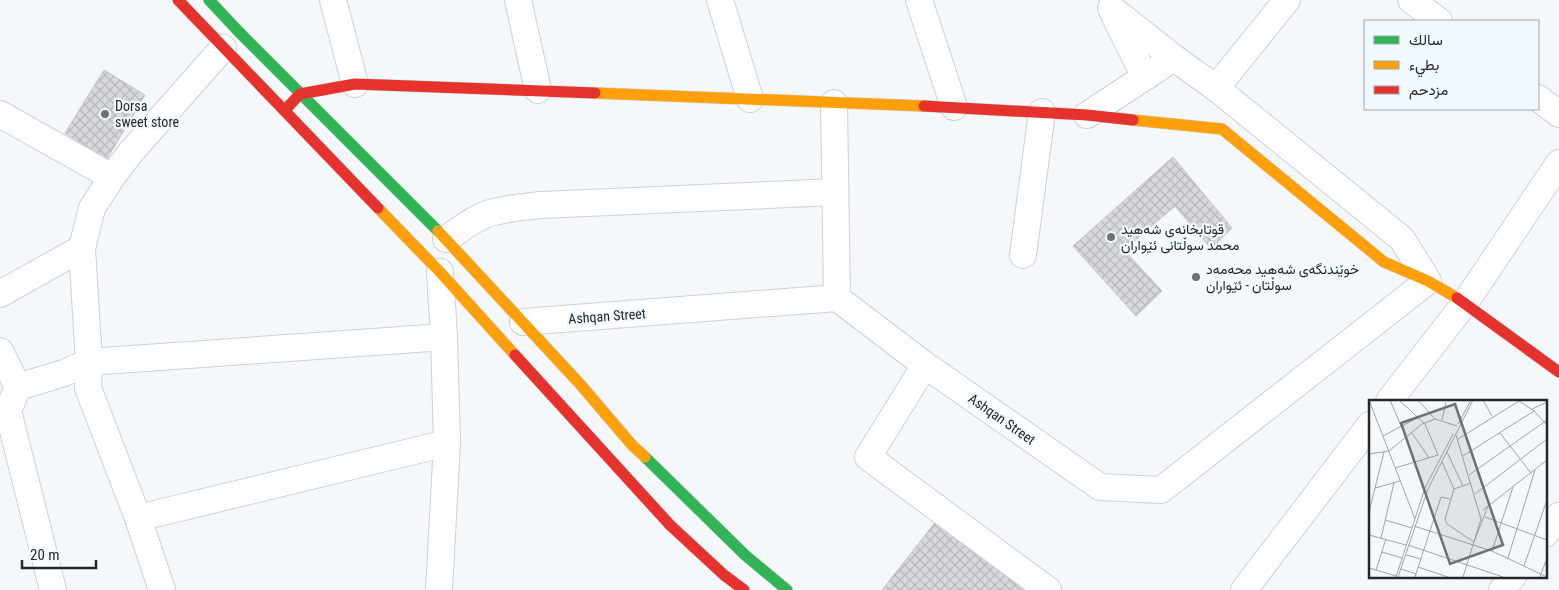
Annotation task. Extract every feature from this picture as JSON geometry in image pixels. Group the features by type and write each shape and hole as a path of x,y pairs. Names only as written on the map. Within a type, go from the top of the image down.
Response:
{"street":[{"path":"178,0 440,272 639,493 696,550 744,590"},
{"path":"209,0 300,94 446,239 580,384 632,445 745,555 787,590"},
{"path":"333,0 354,84"},
{"path":"518,0 538,90"},
{"path":"720,0 750,99"},
{"path":"919,0 954,107"},
{"path":"1216,88 1287,0"},
{"path":"1411,0 1438,20"},
{"path":"1110,4 1174,58 1216,88 1402,239 1428,281"},
{"path":"1110,4 1145,77"},
{"path":"162,590 138,518 88,388 89,362 82,248 92,208 112,177 223,48"},
{"path":"1087,115 1174,58"},
{"path":"285,110 300,94 354,84 954,107 1087,115 1222,129 1384,262 1428,281 1465,303 1559,372"},
{"path":"1539,99 1559,114"},
{"path":"834,103 837,298"},
{"path":"1023,255 1042,112"},
{"path":"0,114 112,177"},
{"path":"1390,400 1465,303 1559,163"},
{"path":"446,239 470,222 490,213 513,208 551,204 835,192"},
{"path":"0,294 82,248"},
{"path":"439,590 447,443 440,272"},
{"name":"Ashqan Street","path":"523,322 837,298 925,365 1100,488 1161,490 1428,281"},
{"path":"53,590 4,416 18,387 64,373 89,362 444,338"},
{"path":"0,351 18,387"},
{"path":"925,365 868,456 1048,590"},
{"path":"1244,590 1369,426"},
{"path":"138,518 447,443"},
{"path":"1546,533 1559,516"},
{"path":"1502,590 1511,578"}],"building":[{"name":"Dorsa sweet store","path":"104,70 145,95 107,159 65,133"},
{"name":"قوتابخانەی شەهید محمد سوڵتانی ئێواران","path":"1173,157 1232,228 1211,249 1175,206 1124,250 1162,291 1136,316 1073,246"},
{"path":"937,520 1027,590 882,590"}],"traffic: fast":[{"path":"209,0 438,231"},
{"path":"645,457 745,555 787,590"}],"traffic: slow":[{"path":"595,93 924,106"},
{"path":"1133,120 1222,129 1384,262 1428,281 1457,298"},
{"path":"378,208 440,272 515,355"},
{"path":"438,231 645,457"}],"traffic: jam":[{"path":"178,0 378,208"},
{"path":"285,110 300,94 355,84 595,93"},
{"path":"924,106 1087,115 1133,120"},
{"path":"1457,298 1559,372"},
{"path":"515,355 670,525 724,575 744,590"}],"place":[{"name":"Dorsa sweet store","path":"105,114"},
{"name":"قوتابخانەی شەهید محمد سوڵتانی ئێواران","path":"1111,237"},
{"name":"خوێندنگەی شەهید محەمەد سوڵتان - ئێواران","path":"1196,277"}]}
